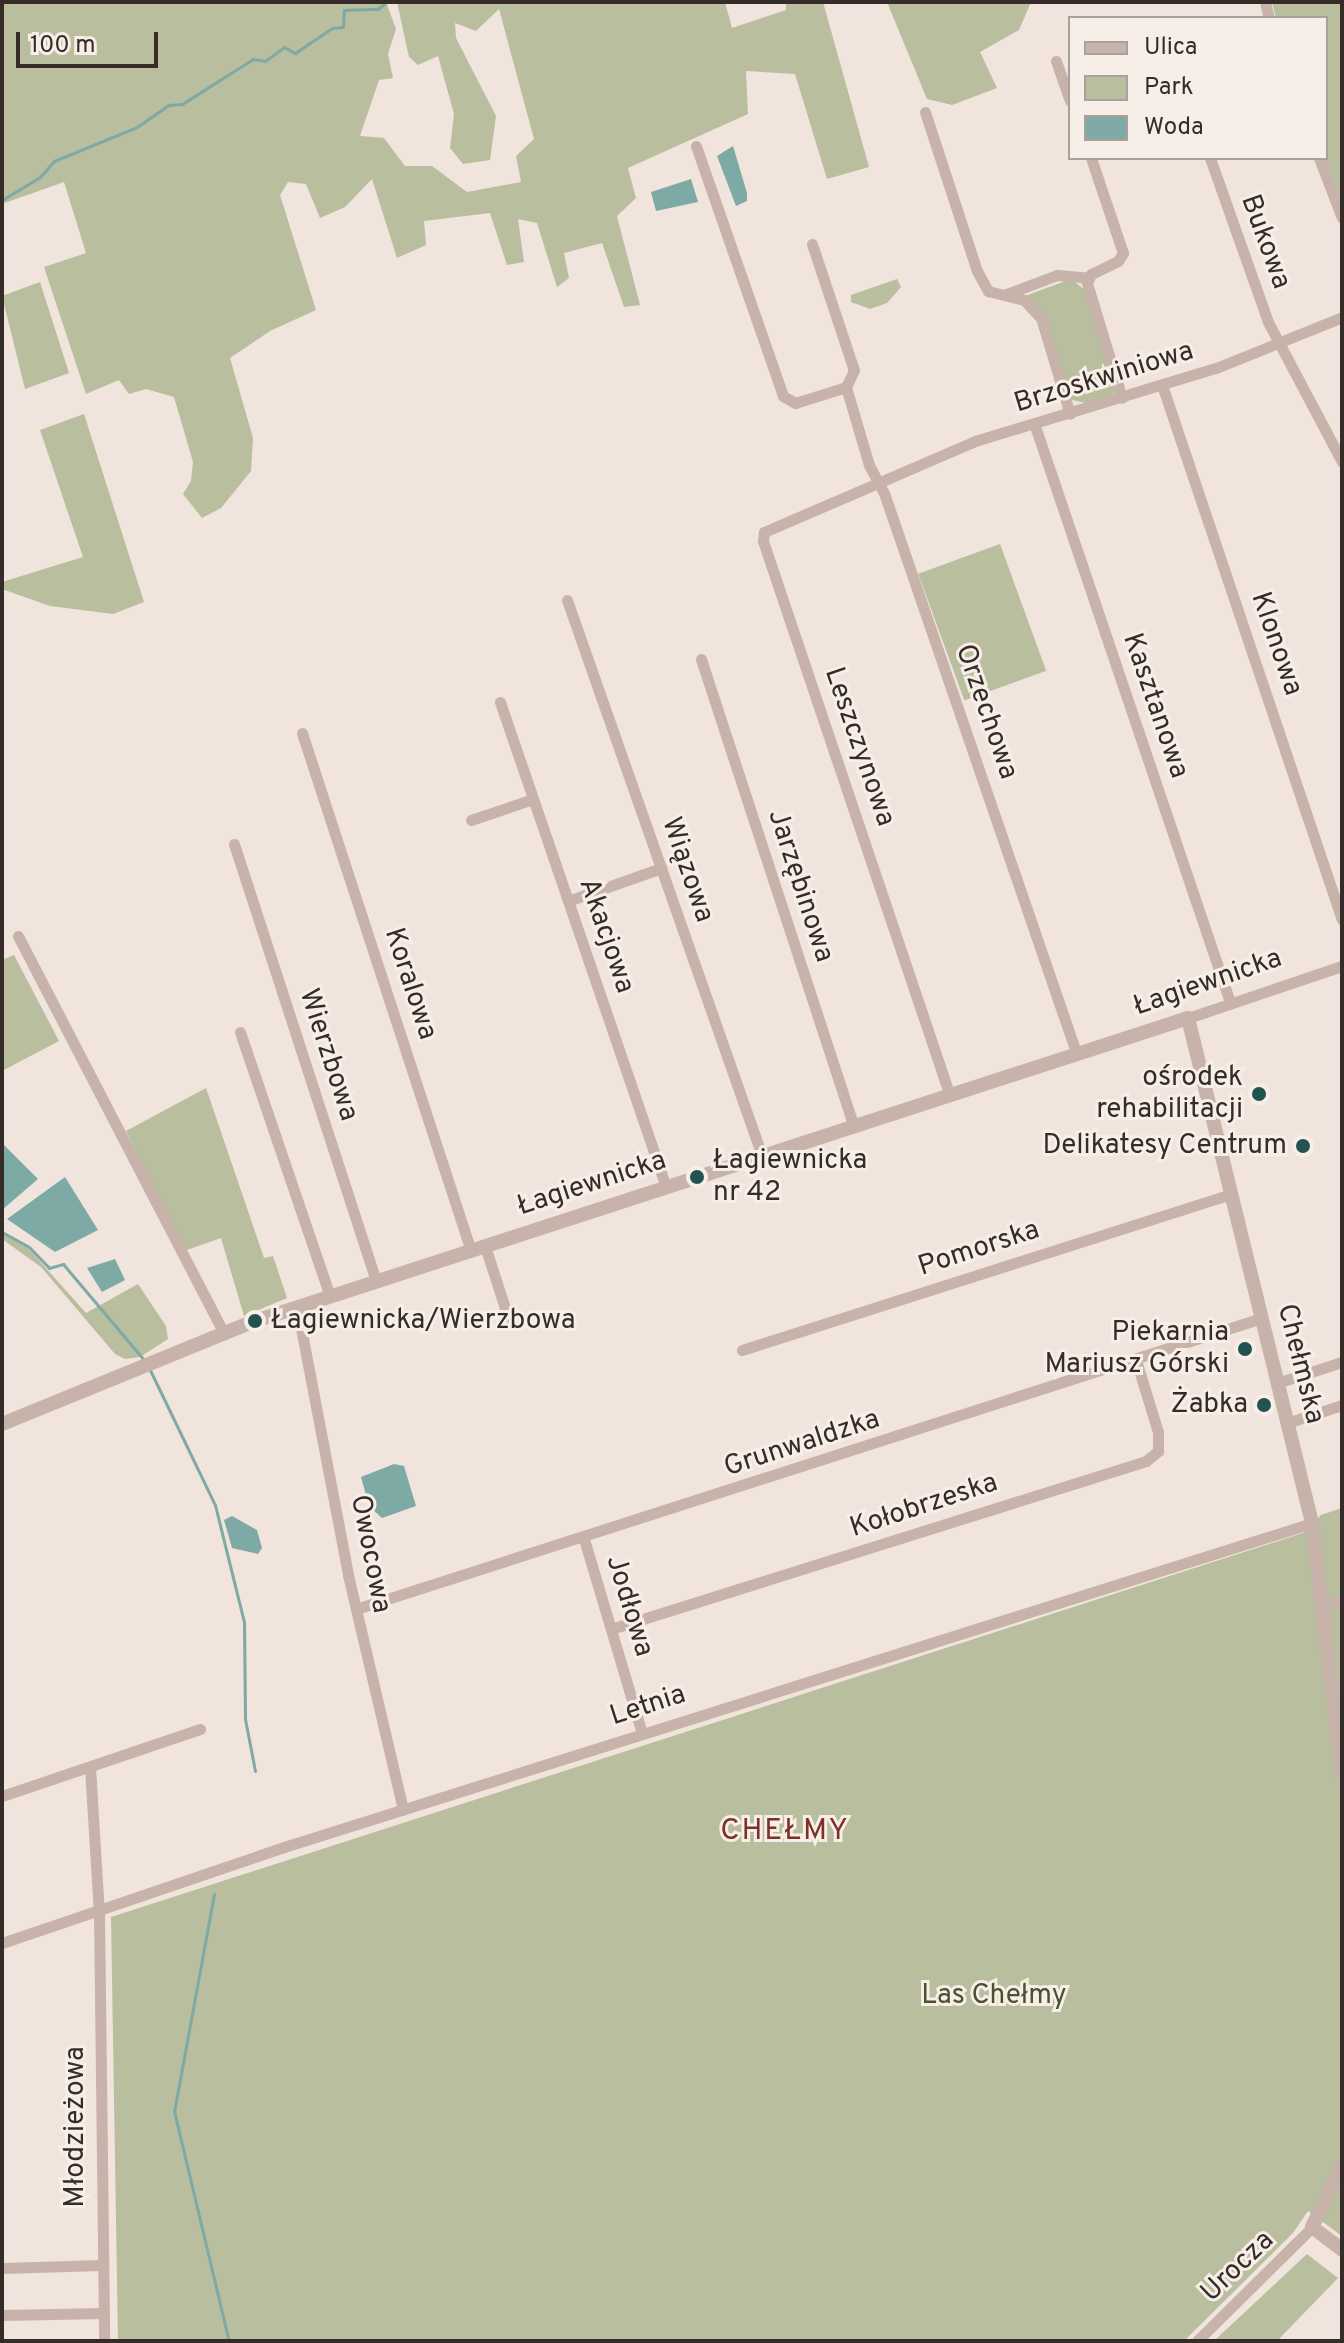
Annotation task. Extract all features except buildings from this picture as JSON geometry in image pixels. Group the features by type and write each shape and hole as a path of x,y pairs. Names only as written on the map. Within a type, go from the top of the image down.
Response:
{"street":[{"path":"1056,61 1068,95"},
{"path":"925,112 977,271 988,291 1024,300 1041,318 1070,414"},
{"path":"696,146 783,396 795,403 846,387"},
{"path":"1003,295 1057,275 1089,278 1123,253 1092,160"},
{"name":"Bukowa","path":"1211,160 1278,341 1342,462"},
{"path":"1320,160 1342,218"},
{"name":"Orzechowa","path":"812,244 854,370 846,387 1077,1055"},
{"path":"1089,278 1122,398"},
{"name":"Brzoskwiniowa","path":"880,484 945,452 1162,385 1342,317"},
{"name":"Klonowa","path":"1162,385 1342,920"},
{"name":"Kasztanowa","path":"1035,426 1230,1002"},
{"name":"Leszczynowa","path":"880,484 767,530 763,541 950,1096"},
{"name":"Wiązowa","path":"567,600 762,1156"},
{"name":"Jarzębinowa","path":"701,659 854,1126"},
{"name":"Akacjowa","path":"500,702 666,1187"},
{"name":"Koralowa","path":"302,733 478,1248"},
{"path":"471,820 533,799"},
{"name":"Wierzbowa","path":"234,844 376,1281"},
{"path":"568,901 661,868"},
{"path":"18,936 223,1332"},
{"name":"Łagiewnicka","path":"2,1424 223,1332 1342,966"},
{"name":"Chełmska","path":"1188,1018 1312,1523 1342,1775"},
{"path":"240,1032 330,1296"},
{"name":"Pomorska","path":"742,1350 1231,1194"},
{"path":"478,1248 510,1324"},
{"name":"Owocowa","path":"297,1307 356,1609 403,1810"},
{"name":"Grunwaldzka","path":"356,1609 584,1539 1262,1318"},
{"name":"Kołobrzeska","path":"611,1629 1146,1461 1158,1451 1158,1432 1136,1360"},
{"path":"1277,1383 1342,1362"},
{"path":"1287,1423 1342,1405"},
{"name":"Letnia","path":"2,1943 642,1733 1312,1523"},
{"name":"Jodłowa","path":"584,1539 642,1733"},
{"path":"1322,1602 1342,1601"},
{"path":"2,1796 200,1729"},
{"name":"Młodzieżowa","path":"90,1767 99,1913 104,2341"},
{"path":"1342,2165 1312,2227 1342,2250"},
{"name":"Urocza","path":"1197,2341 1312,2227"},
{"path":"2,2268 102,2265"},
{"path":"2,2315 103,2313"}],"green space":[{"path":"2,2 386,2 396,29 388,54 393,78 379,80 360,136 384,138 405,166 432,166 467,192 521,182 516,156 534,139 499,9 476,31 455,23 456,38 496,116 490,160 463,164 450,148 454,114 438,56 418,65 409,57 397,2 725,2 732,28 786,10 786,2 823,2 869,167 827,179 795,74 746,71 748,114 628,168 636,198 617,216 640,305 624,307 602,243 564,253 569,278 557,287 537,223 518,219 524,262 507,265 490,213 424,221 426,245 397,258 372,179 345,207 320,218 306,184 288,182 280,195 316,310 270,331 230,358 253,438 251,471 221,508 202,518 183,494 191,481 193,462 174,397 146,389 129,394 119,380 86,394 44,267 86,253 64,182 2,204"},
{"path":"887,2 1031,2 1019,30 980,52 997,88 952,105 927,99"},
{"path":"1272,2 1342,2 1342,202 1326,160 1328,16 1276,16"},
{"path":"897,279 901,287 887,303 870,309 851,302 851,295"},
{"path":"1071,279 1085,290 1115,393 1090,404 1068,399 1040,310 1025,296"},
{"path":"40,282 69,373 25,389 2,296"},
{"path":"84,414 144,602 113,614 50,606 2,589 2,582 83,557 40,430"},
{"path":"1000,544 1046,671 964,701 918,574"},
{"path":"14,955 59,1041 2,1071 2,960"},
{"path":"206,1088 264,1258 273,1256 287,1298 244,1316 221,1238 184,1251 126,1131"},
{"path":"2,1231 28,1248 86,1313 138,1284 166,1326 168,1339 140,1357 125,1359 115,1354 41,1267 2,1239"},
{"name":"Las Chełmy","path":"1342,1508 1342,2236 1308,2211 1293,2233 1184,2341 118,2341 111,1917 1303,1533 1321,1515"},
{"path":"1307,2254 1338,2278 1277,2341 1214,2341"}],"water":[{"path":"733,146 747,193 747,201 736,206 717,156"},
{"path":"691,179 698,202 656,211 651,192"},
{"path":"2,1143 38,1179 2,1210"},
{"path":"65,1177 98,1230 55,1252 7,1219"},
{"path":"115,1259 125,1280 102,1292 87,1268"},
{"path":"394,1464 404,1466 416,1506 382,1518 369,1506 361,1477"},
{"path":"232,1516 257,1530 262,1548 258,1554 232,1548 224,1520"}],"waterway":[{"path":"2,200 40,177 54,161 137,127 168,105 182,104 253,59 265,61 284,47 295,53 332,28 343,27 344,10 378,9 386,2"},
{"path":"2,1232 29,1247 49,1268 63,1264 144,1360"},
{"path":"150,1370 215,1505 244,1622 245,1719 255,1771"},
{"path":"214,1894 174,2111 229,2341"}],"place":[{"name":"ośrodek rehabilitacji","path":"1259,1094"},
{"name":"Delikatesy Centrum","path":"1303,1146"},
{"name":"Łagiewnicka nr 42","path":"697,1177"},
{"name":"Łagiewnicka/Wierzbowa","path":"255,1321"},
{"name":"Piekarnia Mariusz Górski","path":"1245,1349"},
{"name":"Żabka","path":"1264,1405"}],"district":[{"name":"CHEŁMY","path":"785,1832"}]}
